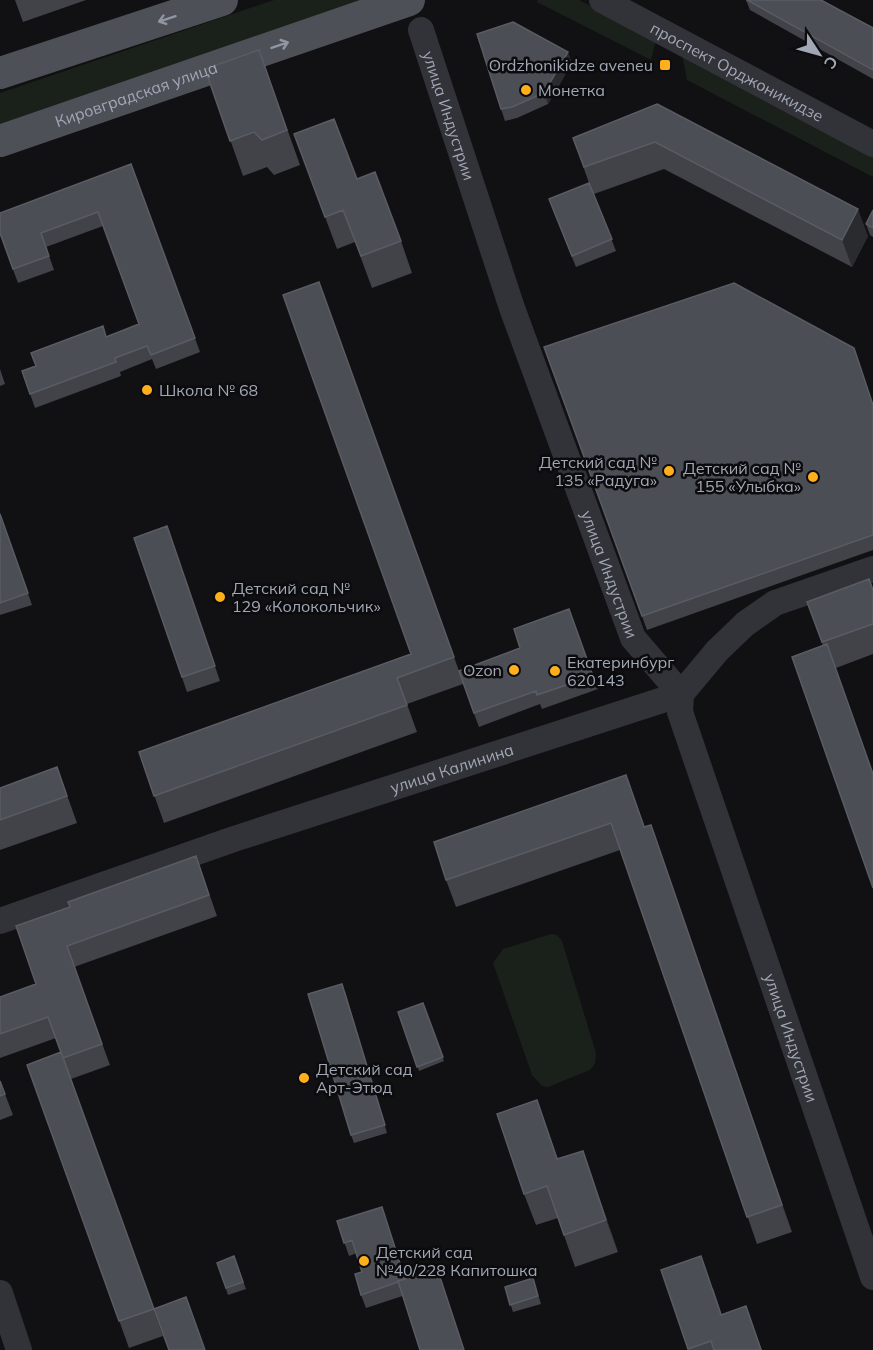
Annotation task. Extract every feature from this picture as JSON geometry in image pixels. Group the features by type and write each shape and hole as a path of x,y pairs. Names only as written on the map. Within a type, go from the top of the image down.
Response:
{"main road":[{"path":"0,73 222,0"},
{"name":"Кировградская улица","path":"0,141 409,0"}],"street":[{"name":"проспект Орджоникидзе","path":"602,0 873,144"},
{"name":"улица Индустрии","path":"421,30 512,308 633,638 681,694 680,712 873,1277"},
{"path":"681,694 717,651 745,624 776,603 873,569"},
{"name":"улица Калинина","path":"0,921 267,828 681,694"},
{"path":"0,1293 19,1350"}],"shaded area":[{"path":"274,0 374,0 0,128 0,93"},
{"path":"538,0 579,0 656,40 651,60 537,2"},
{"path":"681,49 873,150 873,177 687,80"},
{"path":"551,934 557,935 562,941 596,1053 595,1064 590,1070 548,1087 542,1086 532,1075 493,963 503,949"}],"building":[{"path":"747,0 821,0 873,28 873,70"},
{"name":"Монетка","path":"513,22 568,52 544,93 512,107 501,109 477,34"},
{"path":"259,50 287,130 262,140 254,132 230,141 205,69"},
{"path":"657,104 858,209 842,240 655,142 584,167 573,138"},
{"path":"334,119 357,179 375,172 401,241 361,256 343,210 325,217 294,134"},
{"path":"131,164 195,338 151,355 147,346 115,358 116,362 30,394 22,371 36,366 31,353 103,326 106,337 139,324 98,212 41,233 49,256 13,269 0,233 0,213"},
{"path":"589,183 612,239 572,256 549,199"},
{"path":"873,210 873,228 866,224"},
{"path":"319,282 454,657 397,678 407,705 154,796 139,752 411,654 283,295"},
{"path":"734,283 854,348 873,405 873,535 642,616 544,347"},
{"path":"0,514 28,593 0,603"},
{"path":"167,526 215,666 182,677 134,538"},
{"path":"869,579 873,590 873,624 822,642 807,602"},
{"path":"569,609 593,676 537,695 536,691 474,713 459,671 520,648 514,629"},
{"path":"827,644 873,774 873,888 792,657"},
{"path":"57,767 67,796 0,820 0,788"},
{"path":"626,775 644,827 651,825 782,1205 747,1217 611,823 446,880 434,842"},
{"path":"196,856 209,895 67,946 102,1044 63,1058 48,1017 0,1034 0,997 36,984 16,926 70,907 68,902"},
{"path":"342,984 385,1125 351,1135 308,994"},
{"path":"423,1003 443,1057 417,1067 398,1012"},
{"path":"61,1052 154,1309 119,1321 27,1065"},
{"path":"0,1081 5,1094 0,1096"},
{"path":"537,1100 557,1159 583,1151 606,1220 564,1235 547,1186 524,1194 497,1114"},
{"path":"382,1207 405,1279 361,1295 355,1274 362,1272 352,1240 344,1243 337,1221"},
{"path":"234,1256 243,1282 226,1288 217,1263"},
{"path":"701,1256 721,1315 746,1306 761,1350 714,1350 711,1341 688,1349 661,1270"},
{"path":"437,1268 464,1350 420,1350 398,1281"},
{"path":"533,1278 538,1296 510,1305 505,1287"},
{"path":"186,1297 205,1350 169,1350 154,1309"}],"place":[{"name":"Ordzhonikidze aveneu","path":"665,65"},
{"name":"Монетка","path":"526,90"},
{"name":"Школа № 68","path":"147,390"},
{"name":"Детский сад № 135 «Радуга»","path":"669,471"},
{"name":"Детский сад № 155 «Улыбка»","path":"813,477"},
{"name":"Детский сад № 129 «Колокольчик»","path":"220,597"},
{"name":"Ozon","path":"514,670"},
{"name":"Екатеринбург 620143","path":"555,671"},
{"name":"Детский сад Арт-Этюд","path":"304,1078"},
{"name":"Детский сад №40/228 Капитошка","path":"364,1261"}]}
